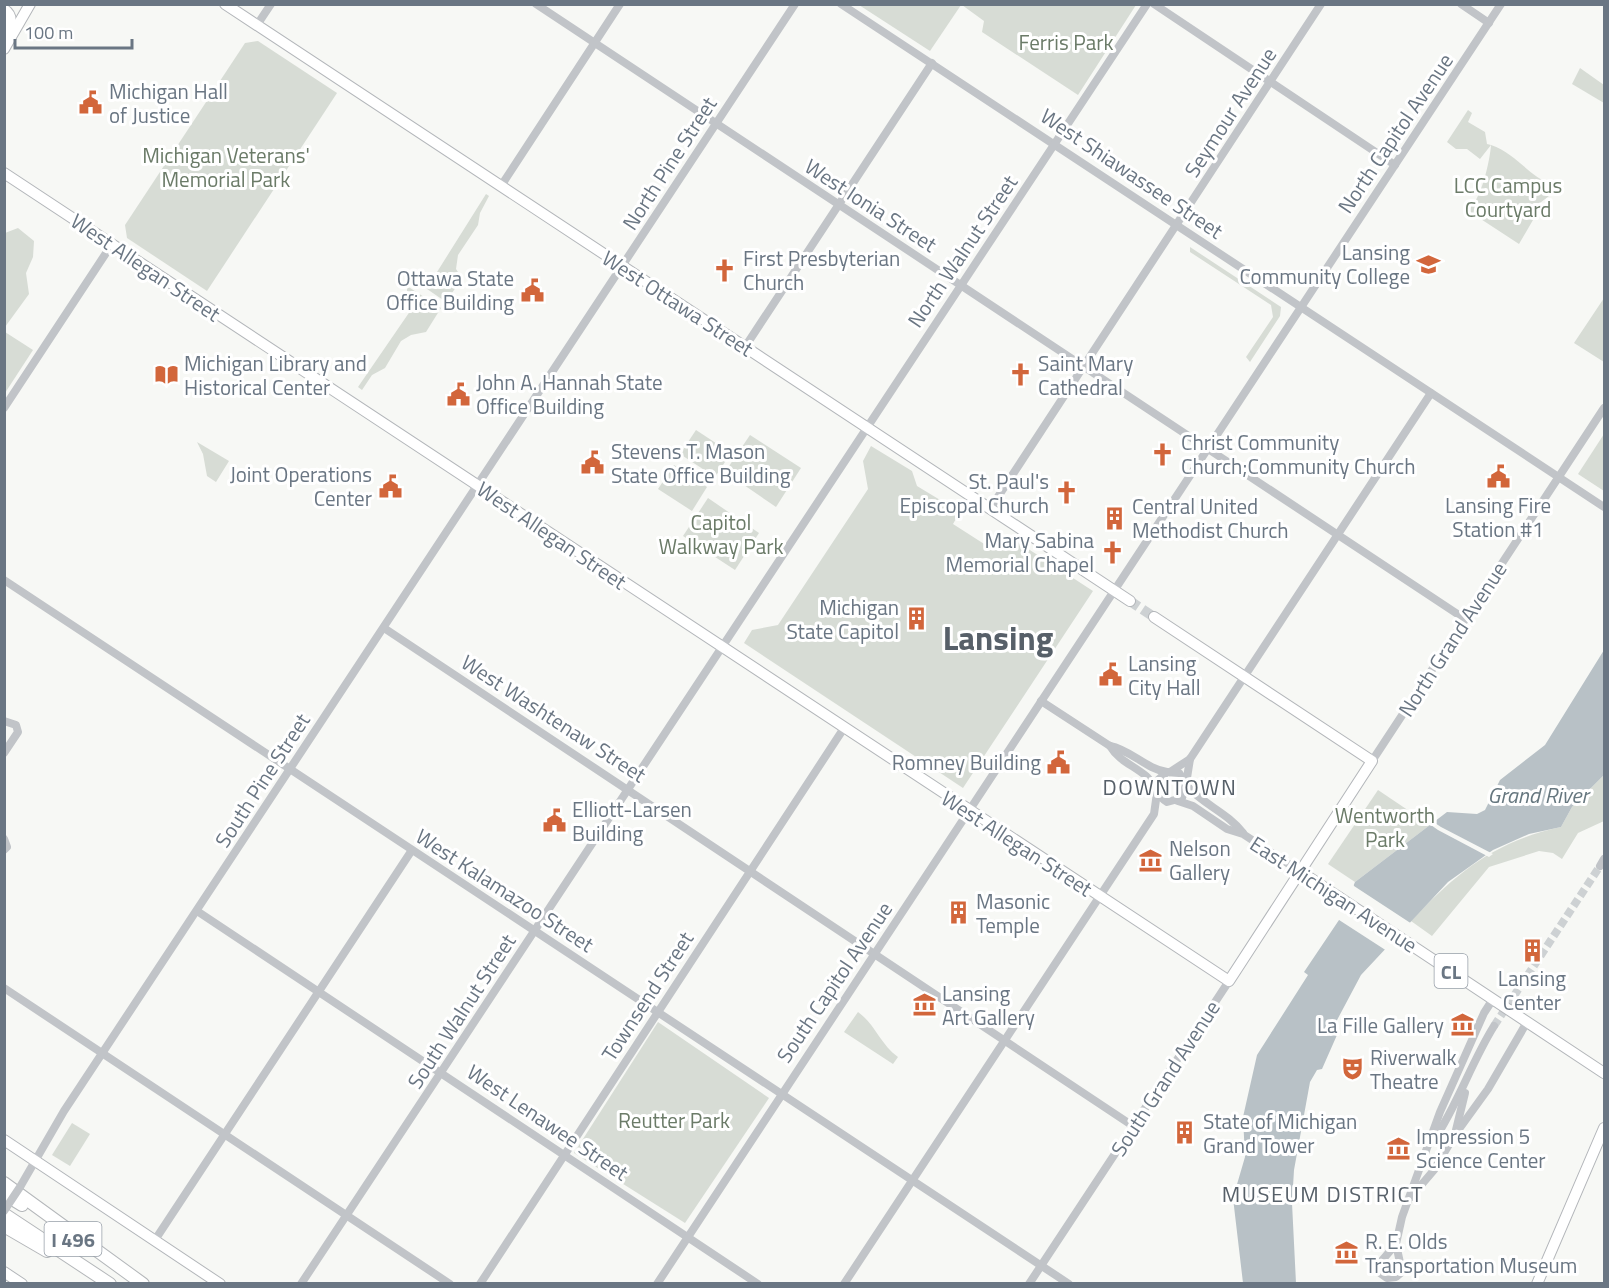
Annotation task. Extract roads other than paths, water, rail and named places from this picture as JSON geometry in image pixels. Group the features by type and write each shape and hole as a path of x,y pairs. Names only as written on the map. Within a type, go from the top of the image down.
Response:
{"highway":[{"path":"4,1183 142,1284"},
{"name":"I 496","path":"4,1194 142,1284"},
{"name":"I 496","path":"4,1212 110,1284"},
{"path":"4,1226 102,1284"}],"main road":[{"path":"4,49 30,4"},
{"name":"West Ottawa Street","path":"225,4 1130,601"},
{"path":"4,9 11,15 12,22 4,35"},
{"name":"West Allegan Street","path":"4,173 1229,981"},
{"path":"1154,617 1372,761"},
{"name":"North Grand Avenue","path":"1301,872 1372,761"},
{"name":"East Michigan Avenue","path":"1301,872 1605,1073"},
{"name":"South Grand Avenue","path":"1229,981 1301,872"},
{"path":"1537,1284 1605,1128"},
{"path":"4,1140 220,1284"},
{"path":"4,1272 22,1284"}],"street":[{"path":"257,26 271,4"},
{"name":"West Ionia Street","path":"536,4 1465,619"},
{"path":"501,186 620,4"},
{"name":"North Pine Street","path":"554,371 795,4"},
{"name":"West Shiawassee Street","path":"842,4 1605,507"},
{"name":"North Walnut Street","path":"808,518 1147,4"},
{"path":"1154,4 1395,165"},
{"name":"Seymour Avenue","path":"990,509 1321,4"},
{"path":"1461,4 1489,23"},
{"name":"North Capitol Avenue","path":"1041,701 1502,4"},
{"path":"745,347 932,63"},
{"path":"4,408 112,244"},
{"name":"South Pine Street","path":"4,1212 44,1144 103,1053 554,371"},
{"path":"1154,814 1158,780 1190,759 1431,393"},
{"name":"North Grand Avenue","path":"1372,761 1605,408"},
{"name":"South Walnut Street","path":"301,1284 808,518"},
{"name":"West Kalamazoo Street","path":"4,580 1069,1284"},
{"name":"West Washtenaw Street","path":"384,628 1005,1038 1133,1126"},
{"path":"1041,701 1110,746 1122,749 1152,767 1179,773 1187,785"},
{"name":"South Capitol Avenue","path":"657,1284 1041,701"},
{"path":"4,721 16,725 18,732 4,753"},
{"name":"Townsend Street","path":"480,1284 844,728"},
{"path":"1110,746 1116,756 1146,776 1163,800 1175,801"},
{"path":"844,1284 1154,814 1185,795 1190,759"},
{"name":"East Michigan Avenue","path":"1187,785 1198,798 1233,820 1243,834"},
{"name":"East Michigan Avenue","path":"1175,801 1193,806 1227,829 1243,834 1301,872"},
{"path":"4,839 7,847 4,850"},
{"path":"154,1240 412,850"},
{"name":"West Lenawee Street","path":"197,911 758,1284"},
{"name":"South Grand Avenue","path":"1029,1284 1229,981"},
{"path":"4,988 450,1284"},
{"path":"1396,1244 1407,1202 1447,1096 1484,1013 1493,999"},
{"path":"1407,1202 1434,1170 1454,1136 1488,1089 1527,1022"},
{"path":"1427,1151 1449,1118 1478,1054 1494,1026"},
{"path":"1454,1136 1466,1083"}],"water":[{"name":"Grand River","path":"1604,650 1604,775 1572,807 1561,827 1529,834 1493,850 1448,882 1361,975 1336,1022 1337,1035 1322,1069 1317,1070 1310,1082 1294,1170 1292,1203 1296,1283 1243,1283 1233,1198 1245,1157 1243,1117 1257,1055 1308,975 1304,972 1339,920 1355,882 1447,812 1477,814 1485,810 1500,780 1545,745"}],"tunnel":[{"path":"1130,601 1154,617"},
{"path":"1494,1026 1600,866"}],"place":[{"name":"Michigan Hall of Justice","path":"91,103"},
{"name":"Lansing Community College","path":"1428,264"},
{"name":"First Presbyterian Church","path":"725,270"},
{"name":"Ottawa State Office Building","path":"532,290"},
{"name":"Michigan Library and Historical Center","path":"166,375"},
{"name":"Saint Mary Cathedral","path":"1020,375"},
{"name":"John A. Hannah State Office Building","path":"458,394"},
{"name":"Christ Community Church;Community Church","path":"1163,454"},
{"name":"Stevens T. Mason State Office Building","path":"593,463"},
{"name":"Lansing Fire Station #1","path":"1498,477"},
{"name":"Joint Operations Center","path":"390,486"},
{"name":"St. Paul's Episcopal Church","path":"1067,493"},
{"name":"Central United Methodist Church","path":"1114,518"},
{"name":"Mary Sabina Memorial Chapel","path":"1112,552"},
{"name":"Michigan State Capitol","path":"917,619"},
{"name":"Lansing City Hall","path":"1110,675"},
{"name":"Romney Building","path":"1059,762"},
{"name":"Elliott-Larsen Building","path":"554,821"},
{"name":"Nelson Gallery","path":"1151,860"},
{"name":"Masonic Temple","path":"958,913"},
{"name":"Lansing Center","path":"1532,950"},
{"name":"Lansing Art Gallery","path":"924,1005"},
{"name":"La Fille Gallery","path":"1462,1025"},
{"name":"Riverwalk Theatre","path":"1352,1069"},
{"name":"State of Michigan Grand Tower","path":"1185,1133"},
{"name":"Impression 5 Science Center","path":"1398,1148"},
{"name":"R. E. Olds Transportation Museum","path":"1347,1253"}],"district":[{"name":"Lansing","path":"998,638"},
{"name":"DOWNTOWN","path":"1170,787"},
{"name":"MUSEUM DISTRICT","path":"1323,1194"}],"park label":[{"name":"Ferris Park","path":"1066,42"},
{"name":"Michigan Veterans' Memorial Park","path":"226,167"},
{"name":"LCC Campus Courtyard","path":"1508,197"},
{"name":"Capitol Walkway Park","path":"721,534"},
{"name":"Wentworth Park","path":"1385,827"},
{"name":"Reutter Park","path":"674,1120"}]}
